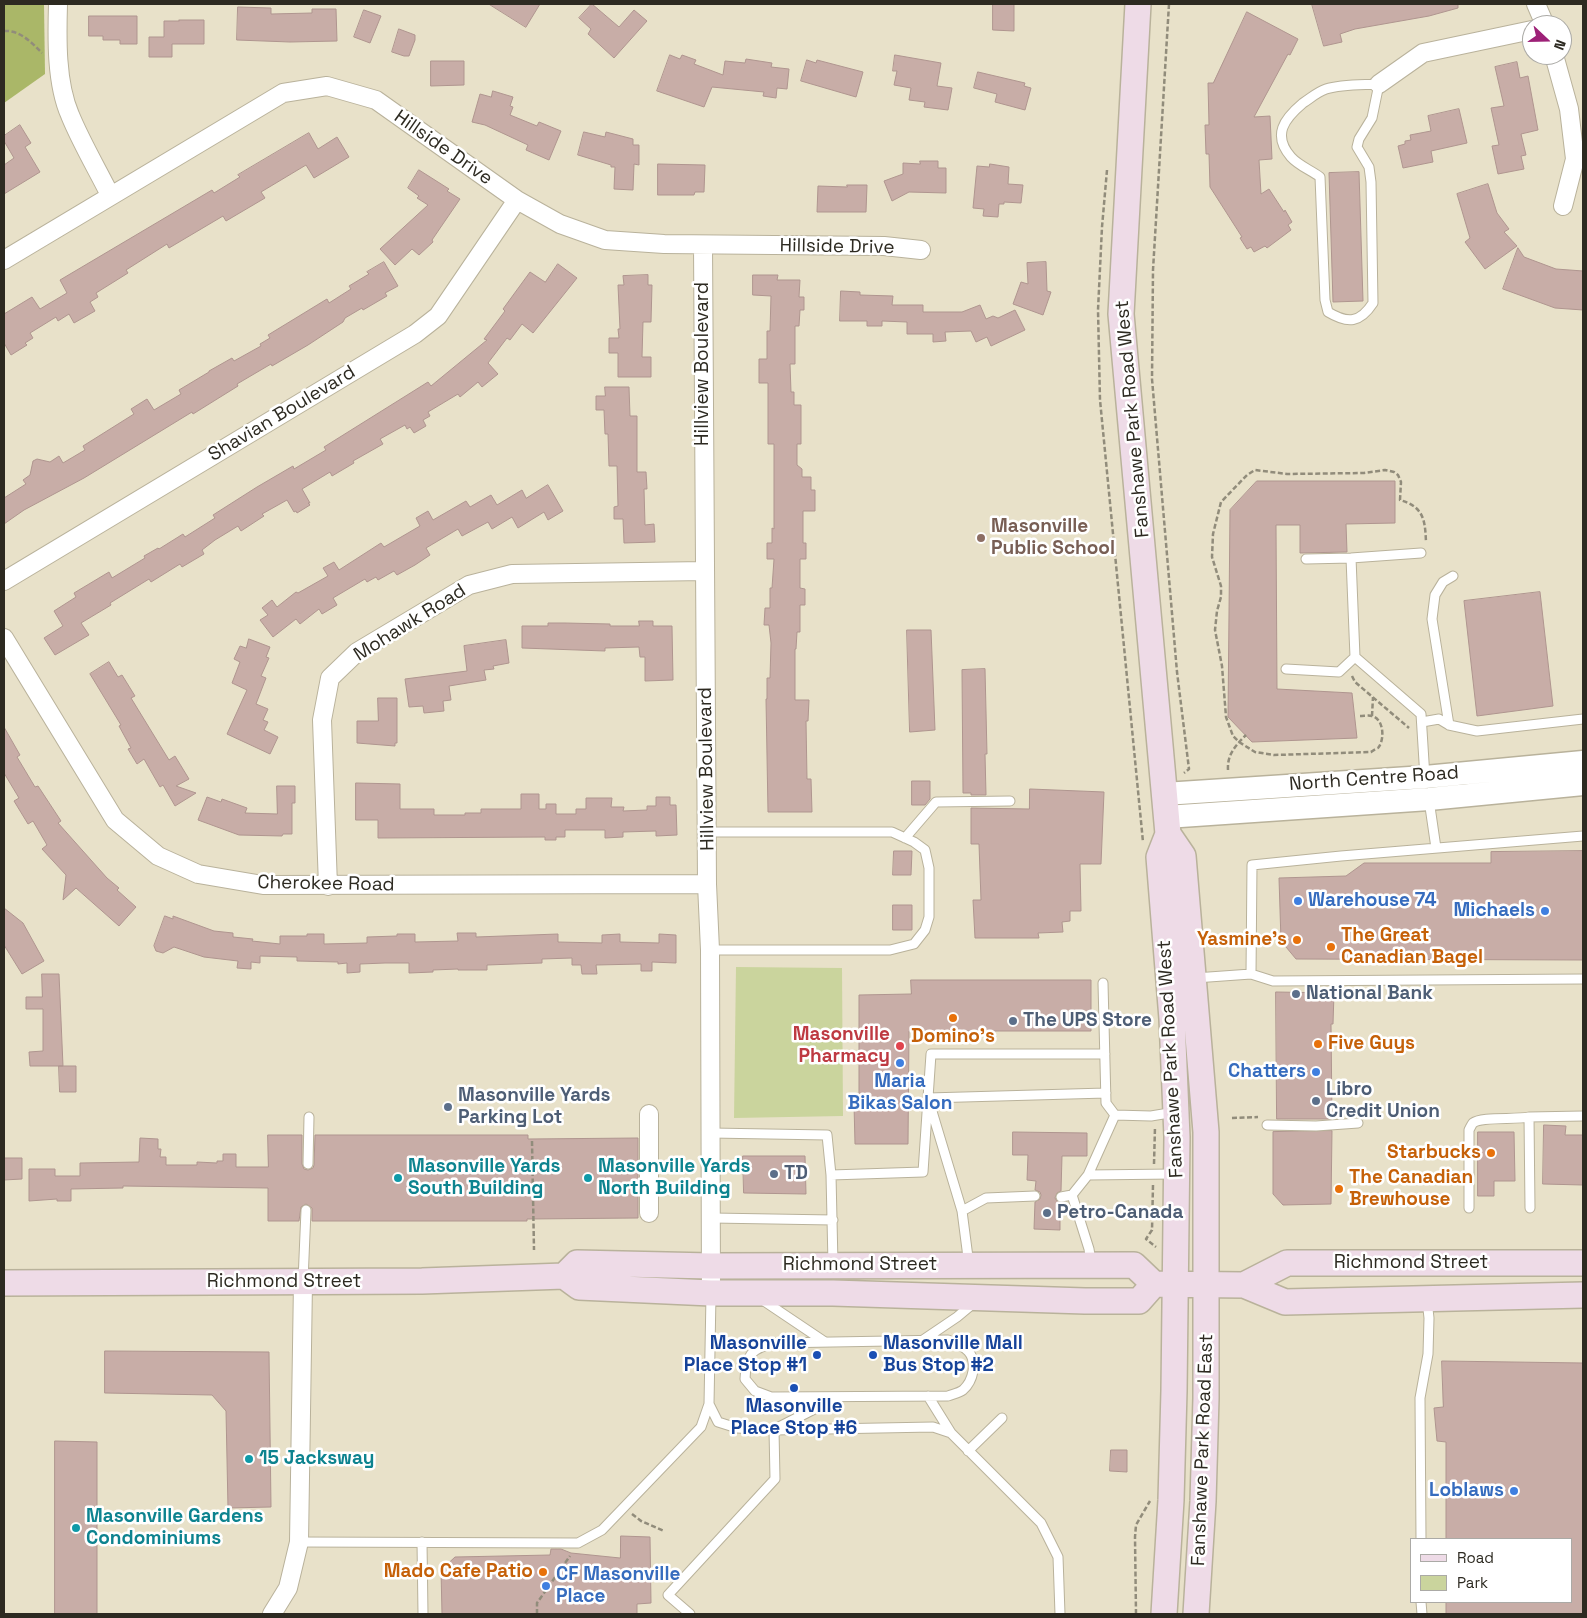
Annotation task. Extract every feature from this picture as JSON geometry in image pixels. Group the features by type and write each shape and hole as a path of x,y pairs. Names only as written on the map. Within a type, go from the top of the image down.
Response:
{"main road":[{"name":"Fanshawe Park Road West","path":"1138,4 1121,314 1166,815 1159,857 1166,1113 1165,1285"},
{"name":"Fanshawe Park Road West","path":"1166,815 1183,856 1206,1132 1207,1285"},
{"name":"Richmond Street","path":"564,1276 577,1263 711,1266 1134,1265 1165,1285"},
{"name":"Richmond Street","path":"1244,1285 1287,1263 1583,1263"},
{"name":"Richmond Street","path":"4,1283 422,1281 564,1276 579,1287 753,1294 834,1293 1139,1301 1165,1285 1244,1285 1285,1302 1583,1295"},
{"name":"Fanshawe Park Road East","path":"1164,1614 1172,1494 1165,1285"},
{"name":"Fanshawe Park Road East","path":"1196,1614 1203,1501 1207,1285"}],"street":[{"path":"58,4 57,32 60,73 69,114 110,195"},
{"path":"1379,84 1423,53 1522,32"},
{"path":"1557,65 1569,109 1576,159 1564,206"},
{"name":"Hillside Drive","path":"4,260 283,93 327,86 376,100 517,200 560,224 605,240 703,245 884,246 921,250"},
{"name":"Shavian Boulevard","path":"4,581 415,334 438,316 517,200"},
{"name":"Hillview Boulevard","path":"703,245 707,884 710,950 711,1293"},
{"name":"Mohawk Road","path":"328,886 322,720 330,678 357,652 469,585 512,574 704,571"},
{"name":"Cherokee Road","path":"4,638 115,820 158,856 198,874 263,885 707,884"},
{"name":"North Centre Road","path":"1166,815 1427,788 1583,762"},
{"name":"North Centre Road","path":"1427,788 1583,784"},
{"path":"649,1212 650,1114"},
{"path":"272,1614 288,1588 299,1542 303,1282"}],"lane":[{"path":"1379,84 1372,118 1359,139 1357,147 1369,167 1371,182 1373,302 1367,312 1358,318 1347,320 1337,318 1328,312 1325,300 1320,177 1292,158 1284,147 1281,136 1284,123 1290,114 1317,93 1337,86 1379,84"},
{"path":"1306,559 1421,553"},
{"path":"1351,558 1355,657 1421,714 1427,788 1436,848"},
{"path":"1449,725 1432,619 1435,595 1443,582 1454,576"},
{"path":"1286,669 1339,672 1355,657"},
{"path":"1422,722 1439,719 1449,725 1477,731 1583,719"},
{"path":"906,838 936,802 1010,801"},
{"path":"708,832 892,832 914,842 925,850 929,868 929,917 924,930 914,944 890,950 710,950"},
{"path":"1251,974 1252,865 1583,836"},
{"path":"1193,978 1251,974 1273,981 1583,979"},
{"path":"1102,984 1106,1103 1115,1115"},
{"path":"831,1175 923,1172 931,1054 1105,1054"},
{"path":"928,1098 1106,1093"},
{"path":"928,1098 962,1211 969,1265"},
{"path":"1115,1115 1166,1113"},
{"path":"1061,1197 1072,1195 1088,1176 1115,1115"},
{"path":"1469,1208 1469,1130 1473,1123 1480,1119 1583,1116"},
{"path":"308,1164 309,1117"},
{"path":"1529,1117 1530,1208"},
{"path":"1265,1121 1316,1126 1358,1122"},
{"path":"711,1133 827,1135 831,1175 833,1265"},
{"path":"1088,1176 1165,1174"},
{"path":"1072,1195 1089,1248 1091,1265"},
{"path":"962,1211 986,1198 1035,1196"},
{"path":"303,1282 306,1210"},
{"path":"712,1218 833,1220"},
{"path":"299,1542 578,1543 602,1530 701,1427 709,1404 711,1293"},
{"path":"753,1294 825,1342"},
{"path":"923,1340 957,1318 982,1297"},
{"path":"1421,1538 1420,1398 1428,1354 1429,1318 1426,1298"},
{"path":"948,1340 960,1345 970,1353 974,1365 972,1378 962,1390 948,1396 839,1397 771,1397 755,1391 745,1379 745,1367 750,1354 761,1346 774,1342 825,1342 948,1340"},
{"path":"928,1396 950,1433 1041,1523 1058,1557 1060,1614"},
{"path":"774,1430 839,1397"},
{"path":"709,1404 718,1422 738,1428 774,1430 933,1428 950,1433"},
{"path":"968,1450 1002,1418"},
{"path":"690,1614 668,1595 775,1478 774,1430"},
{"path":"422,1542 423,1614"}],"path":[{"path":"1166,815 1189,769 1177,672 1152,379 1153,270 1169,4"},
{"path":"4,31 8,30 27,38 60,73"},
{"path":"1107,170 1098,310 1100,400 1143,845"},
{"path":"1360,716 1378,718 1381,724 1381,743 1378,748 1371,752 1274,755 1255,752 1239,742 1229,728 1226,717 1222,666 1215,630 1221,586 1212,557 1213,534 1221,502 1247,475 1255,470 1287,474 1364,473 1385,470 1394,472 1398,475 1400,482 1400,500 1409,502 1422,515 1426,525 1426,553 1421,553"},
{"path":"1352,676 1355,682 1409,728 1410,736"},
{"path":"1372,716 1373,698"},
{"path":"1229,775 1229,758 1233,749 1246,735"},
{"path":"1160,1250 1146,1239 1152,1230 1165,1174 1166,1113"},
{"path":"1232,1118 1265,1121"},
{"path":"532,1141 534,1250"},
{"path":"624,1507 641,1521 664,1531"},
{"path":"537,1614 537,1603 571,1553 574,1542"}],"green space":[{"path":"4,4 44,4 45,74 4,103"},
{"path":"736,967 842,968 843,1116 734,1118"}],"building":[{"path":"489,4 540,4 526,27"},
{"path":"592,4 619,27 634,10 647,21 614,58 588,34 591,29 579,18"},
{"path":"993,4 1014,4 1014,31 993,30"},
{"path":"1312,4 1458,4 1458,8 1429,16 1355,29 1340,34 1342,42 1324,46"},
{"path":"238,7 271,8 271,14 312,13 312,9 336,9 337,41 237,40"},
{"path":"364,10 381,16 370,43 354,37"},
{"path":"1247,12 1298,39 1254,117 1270,116 1272,159 1259,160 1261,194 1269,189 1292,222 1288,225 1291,230 1267,248 1265,246 1254,252 1251,247 1247,249 1240,238 1242,237 1210,187 1209,154 1206,154 1205,125 1209,125 1208,83 1213,83"},
{"path":"89,16 137,16 137,44 120,44 120,40 103,40 103,36 89,36"},
{"path":"204,20 204,44 172,44 172,57 149,57 149,37 164,37 164,21"},
{"path":"399,29 415,35 409,56 392,52"},
{"path":"670,55 680,59 682,55 696,60 694,64 723,75 725,61 745,63 746,59 772,63 771,67 789,69 787,89 777,88 776,98 763,96 764,92 712,87 704,107 657,91"},
{"path":"895,55 941,63 937,86 952,88 948,110 924,107 925,102 909,100 911,88 894,85 897,71 893,71"},
{"path":"807,60 816,63 817,60 863,72 856,97 801,81"},
{"path":"431,61 464,61 464,85 431,86"},
{"path":"1517,62 1520,78 1528,76 1538,130 1521,134 1526,155 1521,156 1524,169 1498,174 1492,146 1499,145 1491,108 1504,106 1495,67"},
{"path":"978,72 1025,83 1024,86 1031,88 1025,110 995,102 997,94 974,88"},
{"path":"493,91 513,97 510,106 513,107 510,115 537,126 539,122 561,131 549,160 526,150 528,145 485,125 472,122 480,94 491,97"},
{"path":"1459,109 1467,143 1431,151 1433,162 1403,168 1398,146 1405,144 1405,141 1411,140 1410,135 1431,131 1428,116"},
{"path":"20,125 31,143 25,147 40,172 4,194 4,165 14,158 4,141 4,136"},
{"path":"584,132 605,137 606,132 633,139 633,145 639,145 639,165 634,164 633,190 614,189 615,167 578,155"},
{"path":"309,133 318,149 337,137 349,157 314,178 306,165 261,192 265,198 226,221 223,216 169,248 167,244 126,270 128,273 96,293 98,297 90,302 95,311 74,323 69,314 58,321 56,317 30,333 33,338 25,343 27,345 11,355 4,343 4,314 32,297 40,309 67,293 60,280 212,190 214,193 240,177 238,175"},
{"path":"920,161 938,161 938,168 946,168 946,193 909,192 892,201 884,181 903,174 903,163 920,164"},
{"path":"658,164 705,165 704,192 695,192 694,195 658,195"},
{"path":"990,164 1009,167 1008,184 1023,185 1021,203 1004,202 1004,204 999,204 998,217 983,216 984,209 973,208 977,166 989,167"},
{"path":"419,170 449,189 447,191 460,199 432,240 433,242 419,255 412,249 395,265 380,249 428,205 417,198 419,196 408,188"},
{"path":"1359,172 1363,301 1333,302 1329,173"},
{"path":"1488,184 1497,213 1509,229 1504,232 1517,246 1485,269 1465,242 1470,238 1457,194"},
{"path":"847,185 867,185 866,212 817,212 818,186 847,187"},
{"path":"1518,248 1524,257 1556,269 1583,271 1583,310 1555,308 1503,289"},
{"path":"384,262 398,286 385,293 387,296 345,318 343,322 308,345 237,384 238,386 193,414 192,412 84,478 24,510 4,524 4,498 26,484 23,480 30,475 33,461 37,459 50,462 59,456 63,463 85,450 83,446 134,414 131,409 147,399 154,410 181,394 179,390 209,371 232,358 234,361 261,346 260,344 270,338 268,335 327,299 329,303 351,289 349,286"},
{"path":"1046,262 1047,291 1051,292 1043,315 1013,304 1021,282 1028,284 1027,263"},
{"path":"558,264 577,278 533,333 522,324 510,340 507,338 488,363 498,374 482,387 478,382 460,397 458,394 428,412 430,416 423,420 426,426 414,433 410,427 407,429 405,425 380,439 383,444 353,461 354,463 332,476 330,472 302,489 310,505 297,513 296,511 294,512 287,500 262,514 264,516 241,531 238,526 215,540 202,550 204,554 182,567 180,564 151,582 149,579 110,603 111,605 81,623 89,635 55,655 44,638 63,626 54,611 76,597 74,593 109,572 112,578 158,548 183,534 185,537 215,518 213,515 293,466 294,469 326,450 324,447 428,382 431,386 487,340 484,339 530,272 545,282"},
{"path":"648,275 648,285 652,285 651,322 643,322 642,357 651,357 651,377 618,377 618,353 609,353 609,338 619,338 618,285 624,285 623,276"},
{"path":"753,275 778,275 777,280 800,280 799,297 804,297 804,310 800,310 799,326 795,326 795,364 790,364 791,392 794,392 794,405 801,405 801,444 797,444 797,465 802,469 802,477 811,477 811,490 815,490 815,511 803,511 803,543 806,543 806,559 800,559 800,588 805,589 805,605 800,605 800,632 797,632 795,649 795,700 809,700 808,721 806,721 807,779 811,779 812,812 768,812 766,699 767,678 770,678 771,643 769,625 764,625 765,608 770,608 770,588 772,588 774,559 767,559 767,543 772,543 772,528 774,529 774,444 768,444 768,383 759,383 759,359 767,359 767,331 770,331 771,296 753,295"},
{"path":"841,291 860,292 860,295 893,296 892,305 923,305 923,312 962,312 980,305 986,319 993,316 998,318 1015,310 1025,330 991,346 987,337 976,342 971,331 945,332 946,341 933,342 933,334 907,334 907,322 882,321 882,326 867,326 867,321 840,321"},
{"path":"605,387 629,387 630,416 637,416 637,472 646,472 647,489 644,489 645,525 654,524 655,542 624,543 623,519 614,519 614,507 618,506 617,466 609,466 608,434 605,434 604,410 596,410 596,396 605,396"},
{"path":"1257,481 1395,481 1395,523 1346,524 1347,552 1300,553 1300,525 1276,525 1277,689 1352,693 1357,738 1252,742 1228,717 1230,510"},
{"path":"548,485 563,511 548,520 544,512 518,528 512,517 492,529 488,522 462,536 458,529 426,548 430,555 415,565 397,575 394,571 378,580 376,577 367,582 365,579 333,598 337,605 322,614 319,609 300,624 296,619 273,637 260,620 268,615 262,608 272,600 277,607 296,592 298,593 328,576 323,568 334,562 339,570 381,543 384,547 420,526 416,518 428,511 433,520 466,501 470,507 491,495 497,505 522,490 526,498"},
{"path":"1540,592 1553,706 1477,716 1464,601"},
{"path":"639,621 653,621 653,626 672,626 673,680 645,681 645,657 640,657 639,647 605,648 605,651 522,648 522,626 548,626 548,623 565,623 639,626"},
{"path":"907,630 931,630 935,730 910,732"},
{"path":"249,639 270,647 266,657 269,658 261,676 266,678 256,704 268,709 263,720 268,722 264,730 278,737 270,754 227,734 247,690 232,683 240,662 234,659 240,646 246,648"},
{"path":"506,640 509,663 493,666 494,669 484,670 486,680 449,686 451,700 443,701 444,711 424,713 423,706 409,707 405,679 467,671 464,646"},
{"path":"109,662 118,677 122,675 135,696 131,698 169,760 175,756 189,779 176,786 196,793 175,806 163,785 160,787 144,759 137,764 128,749 131,748 119,726 121,725 90,674"},
{"path":"985,669 986,795 971,795 971,793 963,793 962,670"},
{"path":"378,698 397,698 397,743 395,743 395,746 357,743 357,721 378,721"},
{"path":"4,727 20,755 17,757 35,787 38,786 61,821 58,823 107,878 119,888 117,890 136,907 119,926 76,888 63,900 66,875 42,849 47,845 33,821 28,824 14,801 19,798 4,773"},
{"path":"912,781 930,781 930,799 925,805 912,805"},
{"path":"356,783 400,784 400,809 434,809 434,815 481,813 481,809 521,809 521,794 539,794 539,809 546,809 546,804 556,804 556,814 576,814 576,809 586,809 586,798 612,798 611,807 624,807 623,811 647,810 647,806 656,806 656,797 670,797 670,805 676,805 677,835 656,836 656,831 623,832 623,837 605,838 605,830 565,830 565,837 556,837 556,840 545,840 545,837 378,838 378,820 356,820"},
{"path":"277,786 295,786 295,803 292,803 292,834 283,834 282,836 239,835 198,820 207,797 221,802 222,799 247,808 245,813 277,814"},
{"path":"1030,789 1104,792 1101,864 1080,864 1081,911 1070,911 1070,921 1062,922 1063,932 1038,933 1039,938 975,938 973,900 981,900 979,844 971,844 971,808 1029,809"},
{"path":"894,851 912,851 911,875 893,875"},
{"path":"1583,851 1583,960 1296,959 1281,941 1279,878 1346,876 1364,863 1491,863 1491,852"},
{"path":"893,905 912,905 912,930 893,930"},
{"path":"4,908 23,923 44,961 22,974 4,945"},
{"path":"165,916 173,919 173,916 214,931 233,933 233,937 280,944 280,936 307,936 307,934 324,934 324,944 367,943 367,937 397,936 397,934 415,934 415,942 458,941 457,933 476,933 476,937 558,934 558,942 602,943 602,935 620,934 620,942 659,943 659,934 676,935 676,963 652,962 652,971 641,971 641,964 596,965 597,974 582,974 581,965 572,965 572,958 542,959 542,963 487,965 487,970 458,969 409,973 409,963 385,963 360,964 360,972 347,973 347,963 297,961 297,957 260,956 260,963 251,962 251,969 237,968 238,961 204,957 174,947 163,953 156,951 154,946"},
{"path":"42,974 59,974 63,1066 30,1066 29,1052 43,1051 43,1009 26,1009 26,997 42,997"},
{"path":"911,980 1091,980 1091,1031 909,1031 908,1144 855,1144 854,1104 859,1105 859,995 911,994"},
{"path":"1276,992 1334,993 1333,1024 1331,1024 1332,1119 1277,1119"},
{"path":"59,1066 76,1066 76,1092 60,1092"},
{"path":"1544,1125 1566,1126 1565,1135 1583,1135 1583,1185 1543,1184"},
{"path":"1332,1131 1331,1204 1283,1205 1273,1194 1273,1132"},
{"path":"1013,1132 1087,1133 1087,1156 1062,1156 1061,1191 1057,1193 1055,1198 1060,1203 1060,1230 1034,1229 1035,1202 1040,1199 1041,1195 1040,1192 1035,1190 1036,1181 1027,1180 1028,1155 1013,1155"},
{"path":"1478,1132 1514,1132 1515,1181 1494,1181 1494,1196 1478,1196"},
{"path":"268,1135 302,1135 302,1164 304,1169 308,1170 313,1168 314,1165 315,1135 528,1135 528,1139 638,1138 638,1218 527,1219 527,1221 312,1221 312,1208 306,1204 301,1207 299,1221 268,1221 268,1188 123,1186 123,1188 71,1189 71,1201 57,1201 57,1199 29,1201 29,1169 55,1169 55,1176 80,1176 80,1163 139,1162 140,1138 158,1139 158,1149 161,1149 160,1157 166,1157 166,1165 197,1165 197,1162 217,1163 217,1161 223,1161 223,1154 236,1154 236,1167 268,1167"},
{"name":"TD","path":"743,1156 805,1156 806,1194 744,1193"},
{"path":"4,1158 22,1158 22,1179 4,1180"},
{"name":"15 Jacksway","path":"105,1351 269,1352 271,1507 228,1508 226,1411 212,1395 105,1393"},
{"name":"Loblaws","path":"1442,1361 1583,1363 1583,1614 1446,1614 1446,1603 1572,1603 1572,1538 1446,1538 1446,1442 1437,1441 1434,1408 1443,1407"},
{"name":"Masonville Gardens Condominiums","path":"55,1441 97,1442 97,1614 55,1614"},
{"path":"1111,1450 1127,1450 1127,1472 1110,1471"},
{"name":"CF Masonville Place","path":"621,1536 650,1537 651,1603 637,1604 637,1614 442,1614 441,1570 455,1557 550,1555 551,1549 561,1549 571,1553 620,1558"}],"place":[{"name":"Masonville Public School","path":"981,538"},
{"name":"Warehouse 74","path":"1298,901"},
{"name":"Michaels","path":"1545,911"},
{"name":"Yasmine's","path":"1297,940"},
{"name":"The Great Canadian Bagel","path":"1331,947"},
{"name":"National Bank","path":"1296,994"},
{"name":"Domino's","path":"953,1018"},
{"name":"The UPS Store","path":"1013,1021"},
{"name":"Five Guys","path":"1318,1044"},
{"name":"Masonville Pharmacy","path":"900,1046"},
{"name":"Maria Bikas Salon","path":"900,1063"},
{"name":"Chatters","path":"1316,1072"},
{"name":"Libro Credit Union","path":"1316,1101"},
{"name":"Masonville Yards Parking Lot","path":"448,1107"},
{"name":"Starbucks","path":"1491,1153"},
{"name":"TD","path":"774,1174"},
{"name":"Masonville Yards South Building","path":"398,1178"},
{"name":"Masonville Yards North Building","path":"588,1178"},
{"name":"The Canadian Brewhouse","path":"1339,1189"},
{"name":"Petro-Canada","path":"1047,1213"},
{"name":"Masonville Place Stop #1","path":"817,1355"},
{"name":"Masonville Mall Bus Stop #2","path":"873,1355"},
{"name":"Masonville Place Stop #6","path":"794,1388"},
{"name":"15 Jacksway","path":"249,1459"},
{"name":"Loblaws","path":"1514,1491"},
{"name":"Masonville Gardens Condominiums","path":"76,1528"},
{"name":"Mado Cafe Patio","path":"543,1572"},
{"name":"CF Masonville Place","path":"546,1586"}]}
